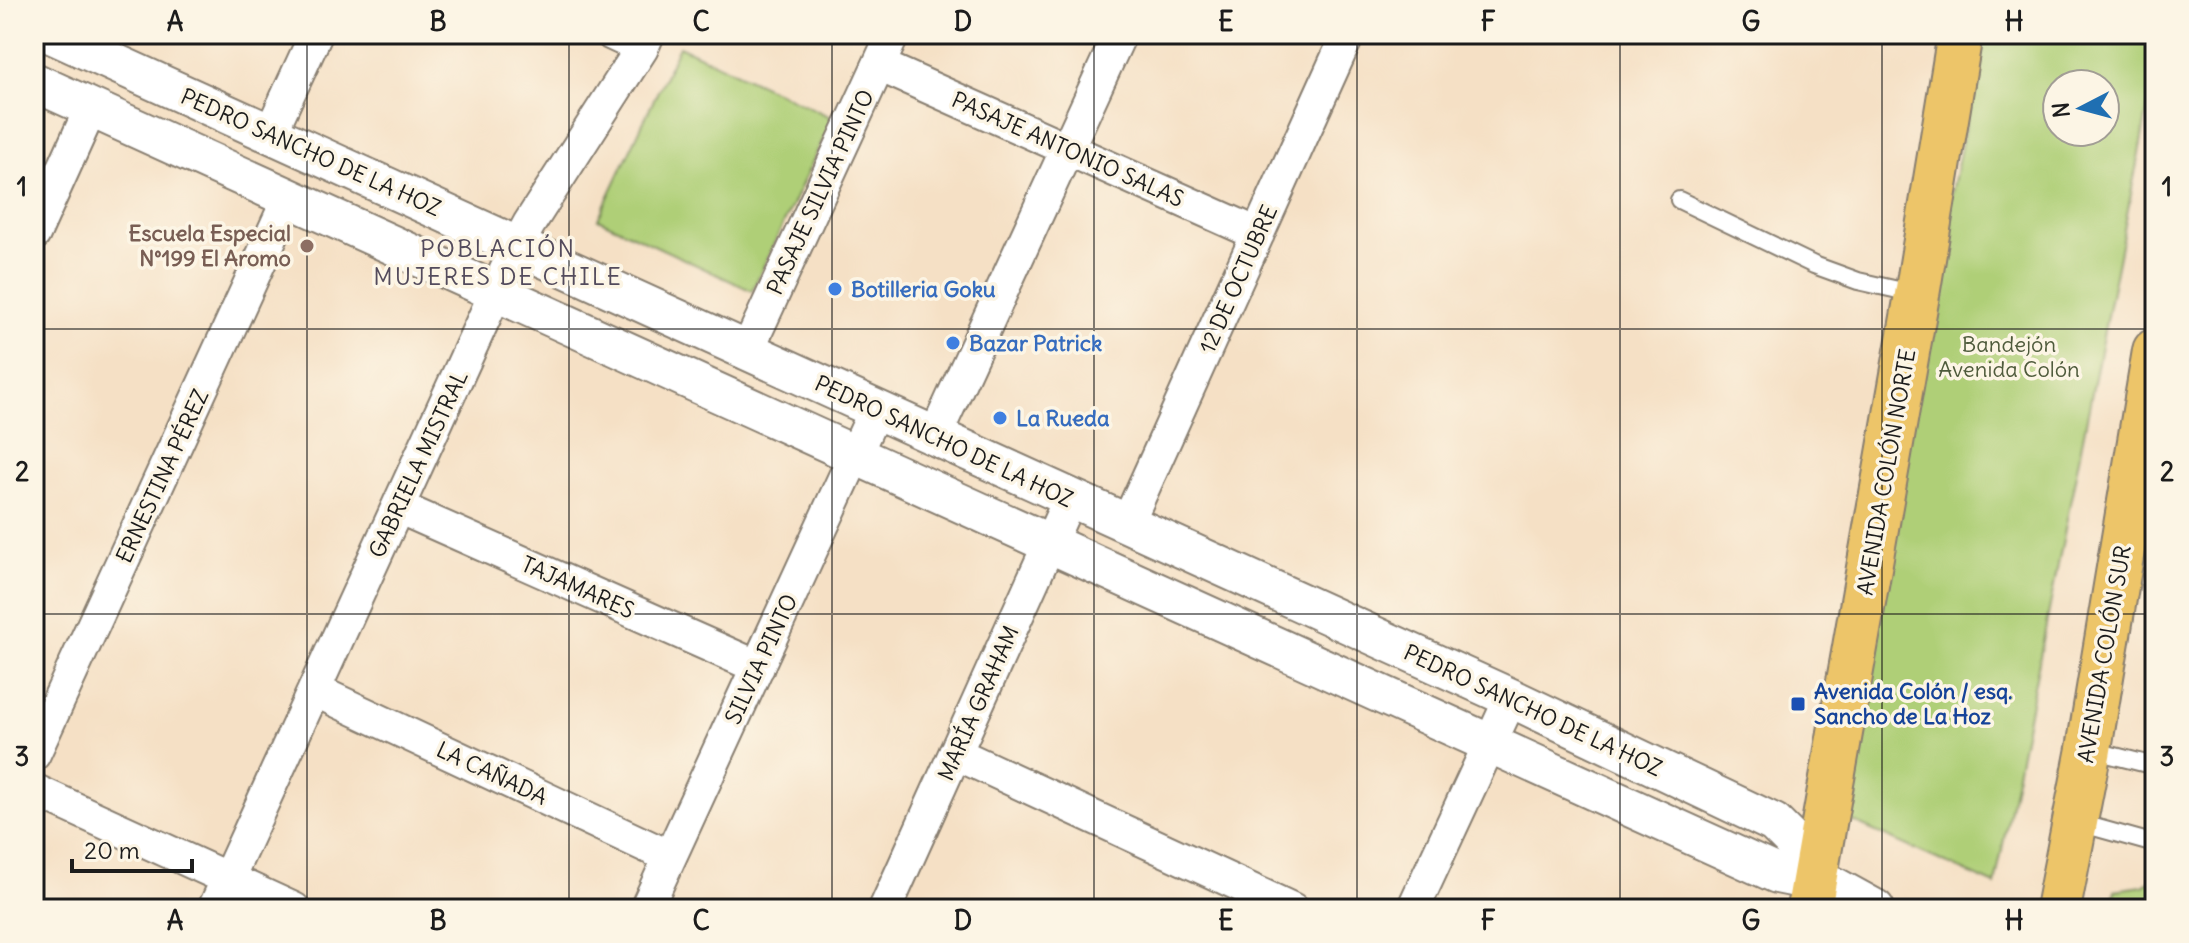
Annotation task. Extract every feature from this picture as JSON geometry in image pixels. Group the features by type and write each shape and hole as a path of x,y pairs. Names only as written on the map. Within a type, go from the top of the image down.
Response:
{"main road":[{"name":"AVENIDA COLÓN NORTE","path":"1812,893 1960,34"},
{"name":"AVENIDA COLÓN SUR","path":"2058,909 2089,749 2155,351"}],"street":[{"path":"270,134 316,34"},
{"path":"612,34 645,41"},
{"name":"PASAJE SILVIA PINTO","path":"747,351 893,34"},
{"path":"935,436 1120,34"},
{"name":"12 DE OCTUBRE","path":"1127,524 1348,34"},
{"name":"PEDRO SANCHO DE LA HOZ","path":"71,38 270,134 1511,698 1774,823 1803,852 1812,893"},
{"name":"GABRIELA MISTRAL","path":"214,909 517,246 645,41"},
{"name":"PASAJE ANTONIO SALAS","path":"879,65 1258,234"},
{"name":"PEDRO SANCHO DE LA HOZ","path":"34,82 1489,744 1777,874 1797,878 1812,893 1875,909"},
{"path":"34,234 91,108"},
{"name":"ERNESTINA PÉREZ","path":"34,754 289,198"},
{"name":"SILVIA PINTO","path":"646,909 876,409"},
{"name":"MARÍA GRAHAM","path":"885,909 1070,498"},
{"name":"TAJAMARES","path":"398,507 758,667"},
{"name":"LA CAÑADA","path":"314,690 670,857"},
{"path":"1413,909 1511,698"},
{"path":"955,753 1292,909"},
{"path":"34,790 294,909"}],"lane":[{"path":"1679,200 1814,265 1858,281 1917,295"},
{"path":"2089,749 2155,766"},
{"path":"2074,822 2155,844"}],"green space":[{"name":"Bandejón Avenida Colón","path":"1983,34 2155,34 2155,72 1995,885 1831,812"},
{"path":"679,46 833,118 752,291 598,219"},
{"path":"2155,877 2155,909 2112,909 2115,890 2143,886"}],"place":[{"name":"Escuela Especial N°199 El Aromo","path":"307,246"},
{"name":"Botilleria Goku","path":"835,289"},
{"name":"Bazar Patrick","path":"953,343"},
{"name":"La Rueda","path":"1000,418"},
{"name":"Avenida Colón / esq. Sancho de La Hoz","path":"1798,704"}],"district":[{"name":"POBLACIÓN MUJERES DE CHILE","path":"498,262"}]}
